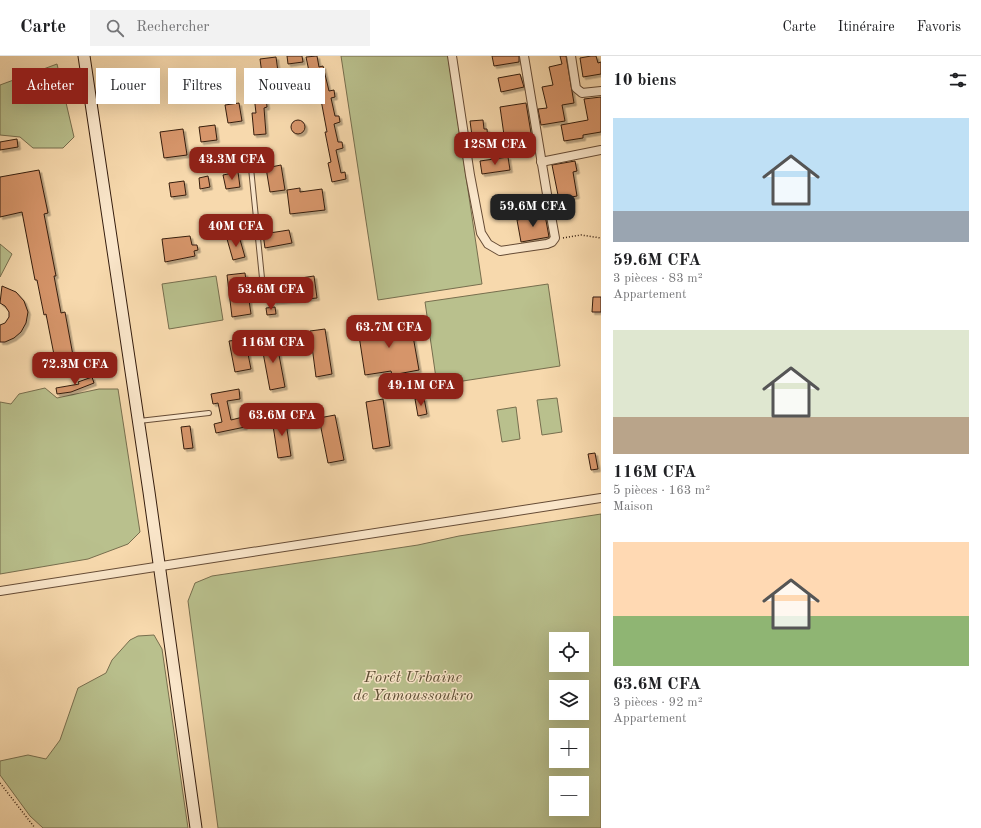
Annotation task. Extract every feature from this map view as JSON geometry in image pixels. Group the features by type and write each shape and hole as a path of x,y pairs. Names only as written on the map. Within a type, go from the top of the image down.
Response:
{"street":[{"path":"84,56 139,422 196,828"},
{"path":"452,56 470,176 481,234 488,244 500,251 547,244 552,242 555,238 524,56"},
{"path":"571,56 576,88 582,93 601,91"},
{"path":"541,162 601,150"},
{"path":"0,591 601,498"}],"lane":[{"path":"250,158 264,298"},
{"path":"139,422 209,413"}],"path":[{"path":"555,238 568,238 581,235 601,238"},
{"path":"0,783 35,828"}],"green space":[{"path":"341,56 448,56 482,284 378,300"},
{"path":"57,64 58,68 46,68"},
{"path":"12,81 12,104 66,104 74,137 63,148 33,148 20,137 0,135 0,85"},
{"path":"0,244 12,254 0,277"},
{"path":"216,276 223,320 169,329 162,284"},
{"path":"548,284 560,366 437,385 425,302"},
{"path":"45,388 57,398 99,389 118,389 140,532 128,544 88,559 0,574 0,402 11,404 19,394"},
{"path":"557,398 562,432 542,435 537,400"},
{"path":"516,407 520,439 502,442 497,410"},
{"name":"Forêt Urbaine de Yamoussoukro","path":"601,514 601,828 218,828 188,601 195,583 212,576 418,545 459,536"},
{"path":"154,635 162,649 188,828 43,828 30,816 0,775 0,761 28,755 46,759 60,740 78,688 106,673 112,660 130,640 138,636"}],"building":[{"path":"287,56 302,56 303,62 288,64"},
{"path":"317,56 319,67 323,66 323,68 308,68 306,57"},
{"path":"492,56 519,56 519,62 494,66"},
{"path":"560,56 566,56 574,103 562,105 565,121 541,125 538,109 547,108 542,87 553,85 549,67 562,64"},
{"path":"596,56 598,63 601,62 601,74 583,77 580,58"},
{"path":"276,57 278,68 261,68 260,59"},
{"path":"325,74 329,91 334,90 335,97 331,98 335,116 339,116 340,122 334,124 338,142 342,142 343,148 336,150 341,173 345,172 346,179 332,182 328,163 331,162 325,132 327,132 322,104 325,104"},
{"path":"520,74 524,87 501,92 498,78"},
{"path":"601,97 601,132 583,135 583,138 564,141 561,125 588,120 584,99"},
{"path":"239,103 242,121 228,123 225,105"},
{"path":"526,103 532,139 505,142 500,107"},
{"path":"255,104 267,104 267,107 264,108 266,134 254,135 252,113 256,113"},
{"path":"298,120 303,122 305,127 303,132 298,134 293,132 291,127 293,122"},
{"path":"483,120 484,129 487,129 488,140 476,142 475,136 472,136 470,121"},
{"path":"215,125 217,140 201,142 199,127"},
{"path":"183,129 187,155 164,158 160,132"},
{"path":"17,139 18,147 0,150 0,142"},
{"path":"508,157 510,170 482,174 480,161"},
{"path":"575,161 577,171 573,172 577,196 561,199 560,195 558,195 552,165"},
{"path":"281,165 285,190 270,192 266,168"},
{"path":"39,170 48,213 44,214 56,276 54,276 61,313 65,312 74,361 56,365 46,314 44,315 37,280 35,280 22,212 0,217 0,177"},
{"path":"238,172 240,187 226,189 223,175"},
{"path":"208,176 210,187 200,189 199,178"},
{"path":"184,181 186,195 171,197 169,183"},
{"path":"300,188 300,192 322,189 325,210 290,214 287,190"},
{"path":"545,215 549,237 521,242 517,220"},
{"path":"289,230 292,243 265,248 263,234"},
{"path":"190,236 192,245 197,245 198,250 194,251 195,256 165,262 162,239"},
{"path":"239,236 245,257 233,260 227,239"},
{"path":"245,273 251,314 232,317 227,275"},
{"path":"314,276 317,298 274,302 271,279 282,278 283,287 302,285 301,278"},
{"path":"2,286 16,292 24,301 28,312 26,323 21,332 14,338 5,342 0,342 0,325 5,323 9,317 9,312 5,306 0,303"},
{"path":"593,297 601,297 601,312 592,312"},
{"path":"275,307 276,314 267,315 266,308"},
{"path":"410,319 419,370 392,375 391,371 365,375 358,329 383,326 382,324"},
{"path":"325,329 332,374 316,377 310,331"},
{"path":"245,339 251,369 235,372 229,341"},
{"path":"276,339 285,387 270,390 261,342"},
{"path":"92,377 94,383 71,392 57,394 56,388 79,384 78,382"},
{"path":"239,389 240,399 227,401 231,420 243,417 245,427 216,433 214,424 222,422 218,403 213,404 211,394"},
{"path":"424,398 427,414 418,416 415,399"},
{"path":"383,399 390,446 373,449 366,402"},
{"path":"335,415 344,460 328,463 319,418"},
{"path":"285,416 291,456 278,458 272,419"},
{"path":"190,426 193,448 184,449 181,427"},
{"path":"595,453 598,469 591,470 588,454"}]}
